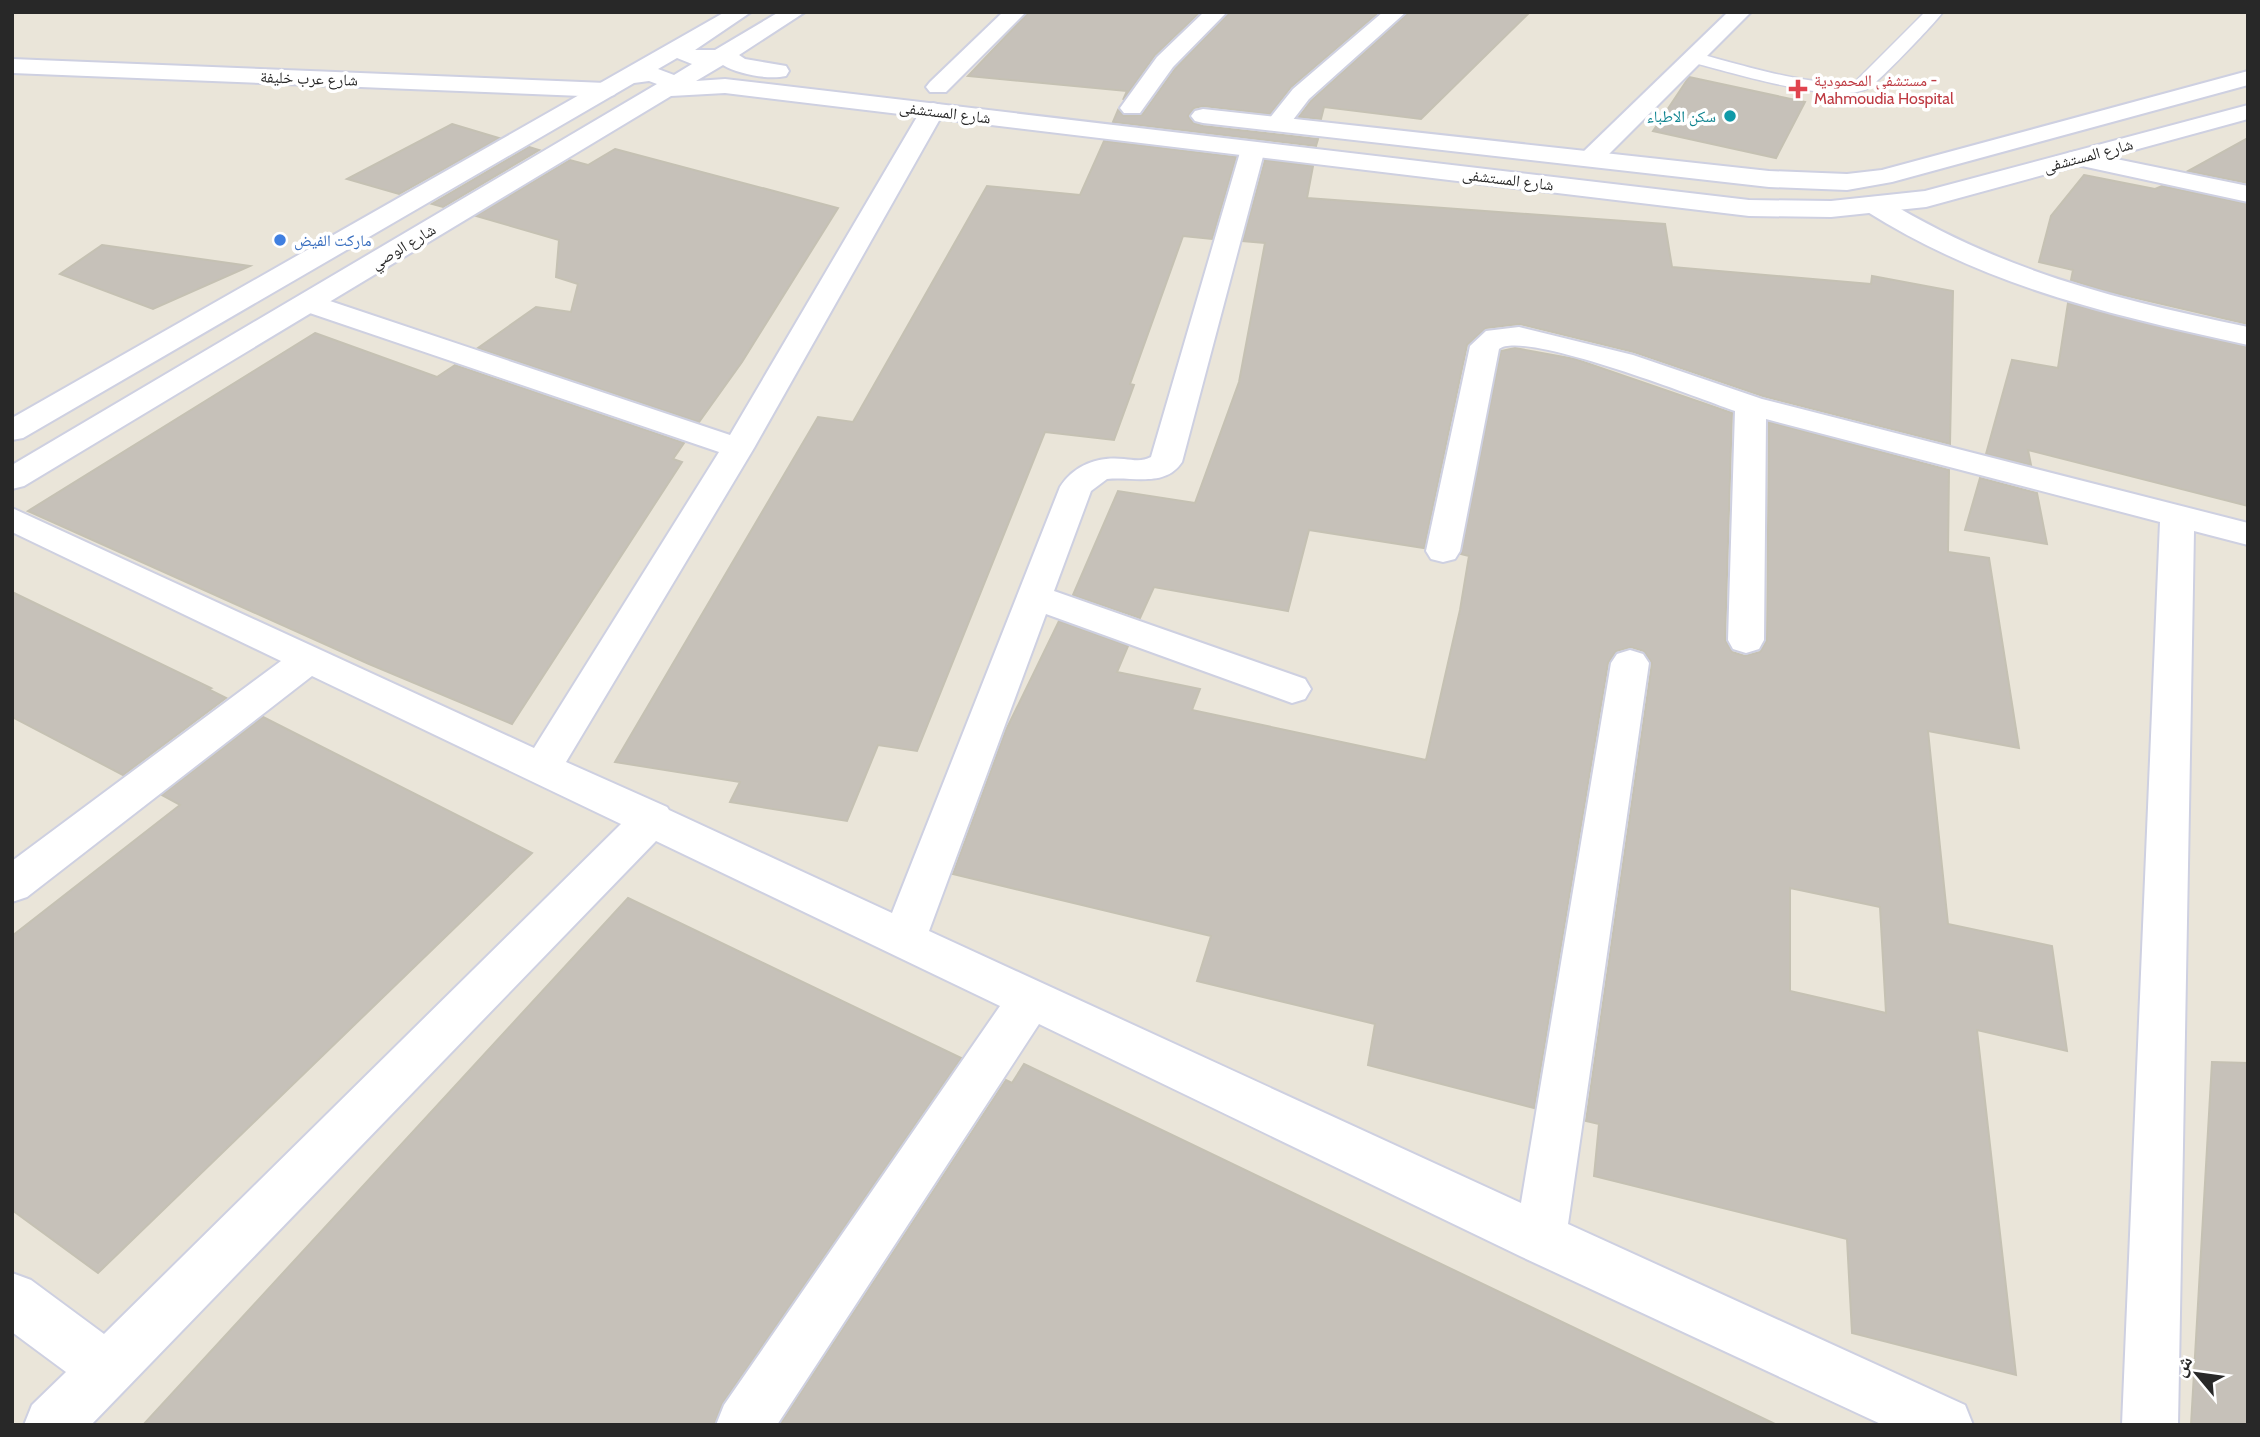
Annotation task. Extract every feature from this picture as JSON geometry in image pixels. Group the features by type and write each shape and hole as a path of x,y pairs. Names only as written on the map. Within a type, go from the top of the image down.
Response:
{"street":[{"name":"شارع الوصي","path":"12,479 300,307 663,83 741,12"},
{"name":"شارع الوصي","path":"12,431 616,84 692,57 723,55 795,12"},
{"path":"542,768 738,448 936,99 1016,12"},
{"path":"1132,108 1165,62 1217,12"},
{"path":"1277,124 1301,94 1396,12"},
{"path":"1591,158 1741,12"},
{"path":"723,55 739,65 777,71"},
{"path":"692,57 732,68 777,71"},
{"path":"692,57 721,81 760,90"},
{"name":"شارع عرب خليفة","path":"12,66 616,84 644,74 663,83 760,90"},
{"path":"760,90 749,84 751,79 766,72 777,71"},
{"name":"شارع المستشفى","path":"777,71 885,82"},
{"name":"شارع المستشفى","path":"1185,114 1769,179 1847,181 1883,177 2248,78"},
{"name":"شارع المستشفى","path":"911,84 936,99 966,90"},
{"name":"شارع المستشفى","path":"760,90 936,99 1253,149 1749,208 1831,209 1951,193 2248,112"},
{"path":"1104,105 1158,111"},
{"path":"904,939 1076,487 1093,472 1118,468 1142,472 1155,470 1166,461 1253,149"},
{"path":"2077,158 2248,194"},
{"path":"1847,181 1875,205 1941,243 2058,288 2125,308 2248,336"},
{"path":"251,293 242,305 248,314 268,317 300,307 738,448"},
{"path":"1443,551 1485,346 1496,337 1548,341 1622,361 1751,406 2248,534"},
{"path":"154,349 178,343 198,345 205,355 198,368"},
{"path":"1746,640 1751,406"},
{"path":"2150,1425 2177,516"},
{"path":"12,519 653,818 1540,1239 1945,1425"},
{"path":"1035,597 1292,689"},
{"path":"12,886 310,658"},
{"path":"1540,1239 1630,663"},
{"path":"52,1425 653,818"},
{"path":"744,1425 1031,998"},
{"path":"12,1299 107,1369"}],"lane":[{"path":"1692,57 1800,83 1845,89 1862,85 1935,12"}],"building":[{"path":"1029,12 1200,12 1155,55 1123,100 1127,91 968,76"},
{"path":"1230,12 1379,12 1291,87 1270,114 1203,106 1194,108 1188,116 1193,123 1203,126 1318,139 1316,146 1113,122 1118,110 1124,116 1142,115 1175,69"},
{"path":"1409,12 1530,12 1421,119 1324,107 1321,119 1299,117 1311,101"},
{"name":"سكن الاطباء","path":"1689,77 1805,102 1776,158 1653,131"},
{"path":"452,124 499,138 399,194 347,179"},
{"path":"2248,138 2248,183 2188,171"},
{"path":"1104,141 1236,157 1212,239 1183,236 1130,384 1134,385 1114,440 1045,432 917,751 878,745 847,821 730,802 740,782 615,762 818,417 853,422 987,186 1080,195"},
{"path":"529,147 539,150 443,207 432,204"},
{"path":"615,149 838,208 742,362 699,422 478,348 536,307 571,312 578,284 556,277 559,240 476,216 570,160 588,165"},
{"path":"1265,160 1313,166 1307,198 1665,224 1672,267 1871,284 1872,276 1953,291 1950,444 1763,396 1634,352 1520,324 1486,328 1467,345 1424,548 1309,530 1288,611 1154,587 1140,618 1073,595 1118,491 1195,503 1239,382 1265,243 1243,241"},
{"path":"2084,175 2155,189 2162,186 2248,204 2248,324 2106,291 2071,280 2073,270 2039,262 2051,216"},
{"path":"102,245 250,266 153,309 60,274"},
{"path":"2068,303 2248,347 2248,506 2028,450 2031,465 1986,454 2012,360 2058,368"},
{"path":"315,333 437,377 455,365 684,443 673,459 682,462 512,724 369,664 28,511"},
{"path":"1515,348 1575,359 1732,413 1725,640 1732,652 1745,656 1760,652 1767,640 1769,422 1949,470 1948,552 1989,558 2019,748 1928,731 1948,924 2052,946 2067,1051 1977,1030 2016,1375 1852,1333 1847,1239 1594,1176 1599,1124 1586,1121 1652,663 1644,651 1631,647 1616,651 1608,663 1534,1108 1368,1065 1375,1024 1197,981 1211,936 953,874 1006,730 1059,621 1128,646 1117,672 1200,689 1192,710 1426,760 1460,610 1469,556 1461,554 1501,351","holes":["1790,888 1880,907 1886,1013 1790,991"]},
{"path":"1980,478 2037,493 2047,544 1965,530"},
{"path":"12,592 211,688 208,689 226,698 123,775 12,717"},
{"path":"263,717 532,853 98,1273 12,1210 12,936 180,805 162,795"},
{"path":"628,898 961,1058 722,1404 714,1425 143,1425"},
{"path":"2212,1062 2248,1063 2248,1425 2191,1425"},
{"path":"1024,1064 1777,1425 780,1425 1006,1080 1012,1083"}],"place":[{"name":"مستشفى المحمودية - Mahmoudia Hospital","path":"1798,89"},
{"name":"سكن الاطباء","path":"1730,116"},
{"name":"ماركت الفيض","path":"280,240"}]}
